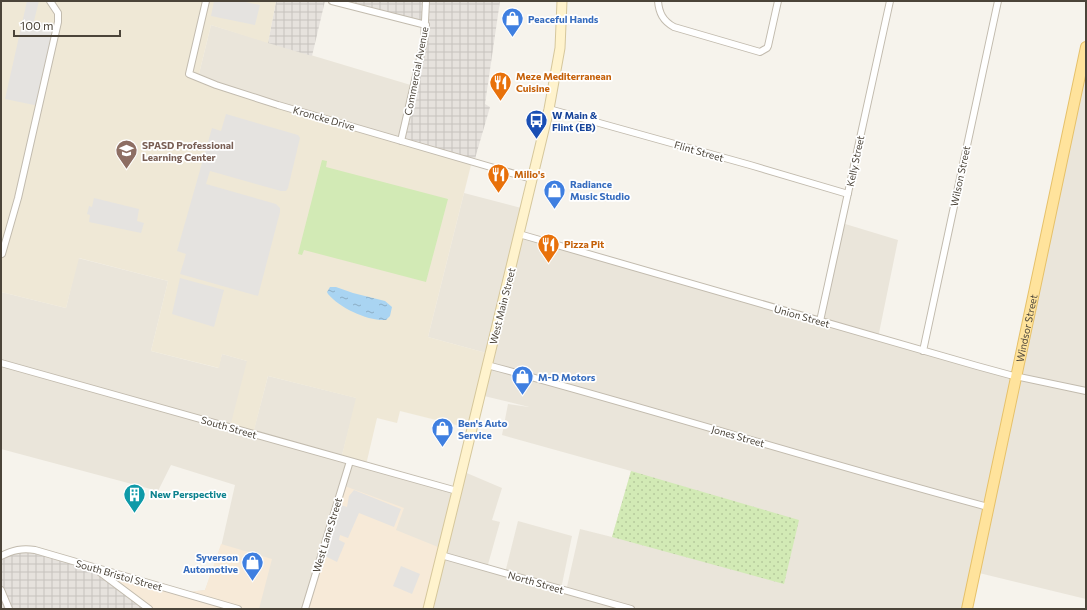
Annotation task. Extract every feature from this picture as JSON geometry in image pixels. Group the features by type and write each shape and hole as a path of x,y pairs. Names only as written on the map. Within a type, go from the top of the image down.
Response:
{"main road":[{"name":"West Main Street","path":"428,609 549,109 560,48 562,1"},
{"name":"Windsor Street","path":"967,609 1086,47"}],"street":[{"path":"1,253 2,254 18,198 58,22 58,13 50,1"},
{"name":"Kroncke Drive","path":"206,1 189,74 240,93 532,179"},
{"path":"332,1 426,25"},
{"name":"Commercial Avenue","path":"401,140 424,41 426,1"},
{"path":"658,1 658,7 667,24 760,52 768,46 778,1"},
{"name":"Kelly Street","path":"820,321 890,1"},
{"name":"Wilson Street","path":"923,351 998,1"},
{"name":"Flint Street","path":"549,109 848,194"},
{"name":"Union Street","path":"519,234 923,351 1016,376 1086,391"},
{"name":"South Street","path":"1,363 457,491"},
{"name":"Jones Street","path":"487,365 988,507"},
{"name":"West Lane Street","path":"305,609 350,461"},
{"name":"South Bristol Street","path":"1,556 12,551 27,549 238,609"},
{"name":"North Street","path":"441,555 631,609"},
{"path":"94,568 149,609"},
{"path":"1,590 9,609"}],"shaded area":[{"path":"1,1 276,1 268,43 211,25 198,78 472,161 428,337 490,354 472,429 400,411 397,423 377,418 366,465 341,459 356,398 268,376 253,434 230,427 247,361 222,354 219,368 151,351 168,281 79,258 66,308 1,292"},
{"path":"27,1 39,1 34,21 57,26 39,106 5,99"},
{"path":"214,1 241,1 260,5 255,25 211,16"},
{"path":"276,1 325,1 312,56 268,43"},
{"path":"332,1 500,1 485,104 490,107 474,162 401,141 426,25"},
{"path":"211,25 414,86 401,141 198,78"},
{"path":"1086,47 1086,599 975,572 967,609 149,609 181,593 205,590 221,547 235,485 171,465 158,491 1,449 1,292 66,308 78,258 168,281 151,351 218,368 222,354 247,361 253,433 268,376 357,398 341,459 457,491 462,471 502,488 492,520 500,522 487,568 505,573 518,521 572,536 561,589 566,591 580,529 612,537 631,471 502,435 508,404 529,407 480,395 490,354 428,337 464,193 525,209 519,233 820,321 842,223 898,240 878,338 1016,376"},
{"path":"226,114 298,135 300,138 286,191 281,191 210,171 206,184 276,204 280,208 258,296 180,274 186,254 177,251 212,128 221,131"},
{"path":"94,198 139,209 137,221 144,223 141,233 89,222 90,215 87,214 89,206 92,207"},
{"path":"180,278 224,290 214,327 172,314"},
{"path":"342,485 404,508 396,530 443,549 428,609 305,609"},
{"path":"354,490 401,509 394,527 359,513 348,538 340,535 339,540 345,543 337,562 321,554 338,504 347,507 349,496"},
{"path":"221,544 272,559 259,609 149,609 94,568 181,593 205,590"},
{"path":"27,549 94,568 149,609 1,609 1,556"},
{"path":"401,566 420,574 412,594 393,586"}],"green space":[{"path":"322,160 327,161 326,167 448,199 426,282 304,250 302,255 298,254"},
{"path":"631,471 799,520 784,584 612,537"}],"water":[{"path":"330,287 336,287 385,301 392,307 390,316 386,320 379,320 354,313 339,304 328,294 327,292"}],"place":[{"name":"Peaceful Hands","path":"513,38"},
{"name":"Meze Mediterranean Cuisine","path":"501,102"},
{"name":"W Main & Flint (EB)","path":"536,140"},
{"name":"SPASD Professional Learning Center","path":"127,170"},
{"name":"Milio's","path":"498,194"},
{"name":"Radiance Music Studio","path":"554,210"},
{"name":"Pizza Pit","path":"549,264"},
{"name":"M-D Motors","path":"522,396"},
{"name":"Ben's Auto Service","path":"442,448"},
{"name":"New Perspective","path":"135,514"},
{"name":"Syverson Automotive","path":"253,582"}]}
